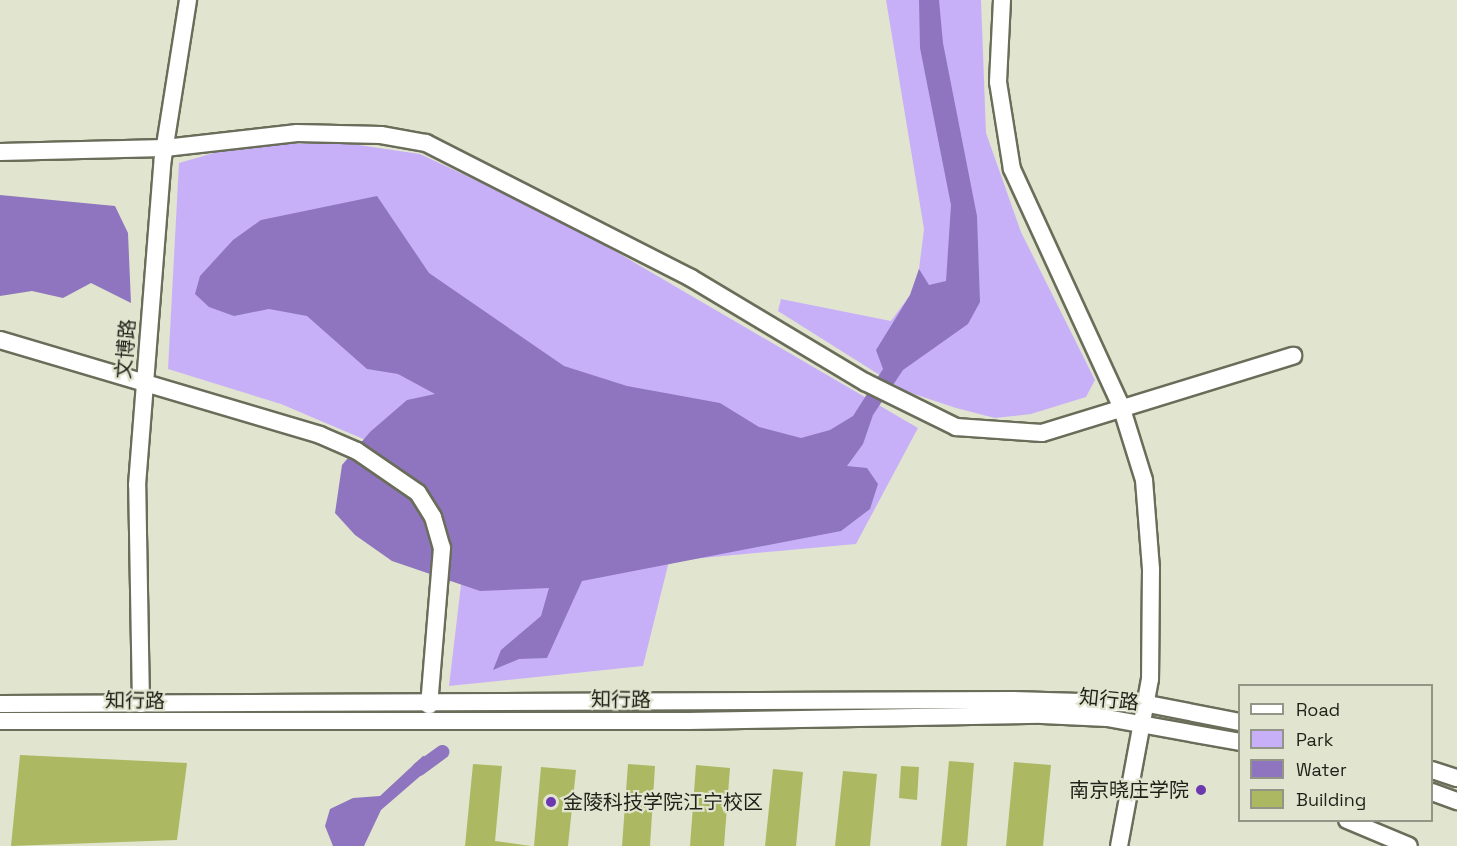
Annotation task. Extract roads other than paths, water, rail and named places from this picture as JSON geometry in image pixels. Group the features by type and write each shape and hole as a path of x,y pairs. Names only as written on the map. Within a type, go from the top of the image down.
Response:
{"street":[{"name":"文博路","path":"141,704 137,485 165,148 188,0"},
{"path":"1002,0 998,82 1012,169 1121,406 1144,480 1151,569 1148,704 1119,846"},
{"path":"0,152 165,148 297,133 381,135 426,143 691,278 865,382 956,427 1042,433 1121,406 1293,356"},
{"path":"0,340 144,386 320,435 357,451 418,494 433,517 442,548 429,705"},
{"name":"知行路","path":"0,704 429,705 1013,700 1148,704 1238,722"},
{"name":"知行路","path":"0,721 688,722 925,720 983,715 1107,718 1238,742"},
{"path":"1433,771 1457,778"},
{"path":"1433,793 1457,801"},
{"path":"1352,822 1408,846"}],"water":[{"path":"919,0 939,0 943,43 977,216 980,302 968,324 903,370 873,415 863,444 847,466 867,468 878,484 870,509 841,531 582,581 547,658 519,659 493,670 501,650 541,616 549,588 480,591 392,561 355,535 335,513 342,465 370,432 407,400 435,394 398,374 367,369 307,316 269,309 234,316 209,307 195,294 200,276 233,240 261,220 377,196 429,273 564,366 627,386 720,403 759,427 801,438 830,430 853,416 883,369 876,350 910,295 919,269 929,285 946,281 951,205 920,48"},
{"path":"0,195 115,206 128,233 131,303 91,283 63,298 32,291 0,296"},
{"path":"423,756 440,759 381,810 364,846 333,846 325,826 330,809 353,798 380,796"}],"waterway":[{"path":"419,769 442,752"}],"place":[{"name":"南京晓庄学院","path":"1201,790"},
{"name":"金陵科技学院江宁校区","path":"551,802"}]}
